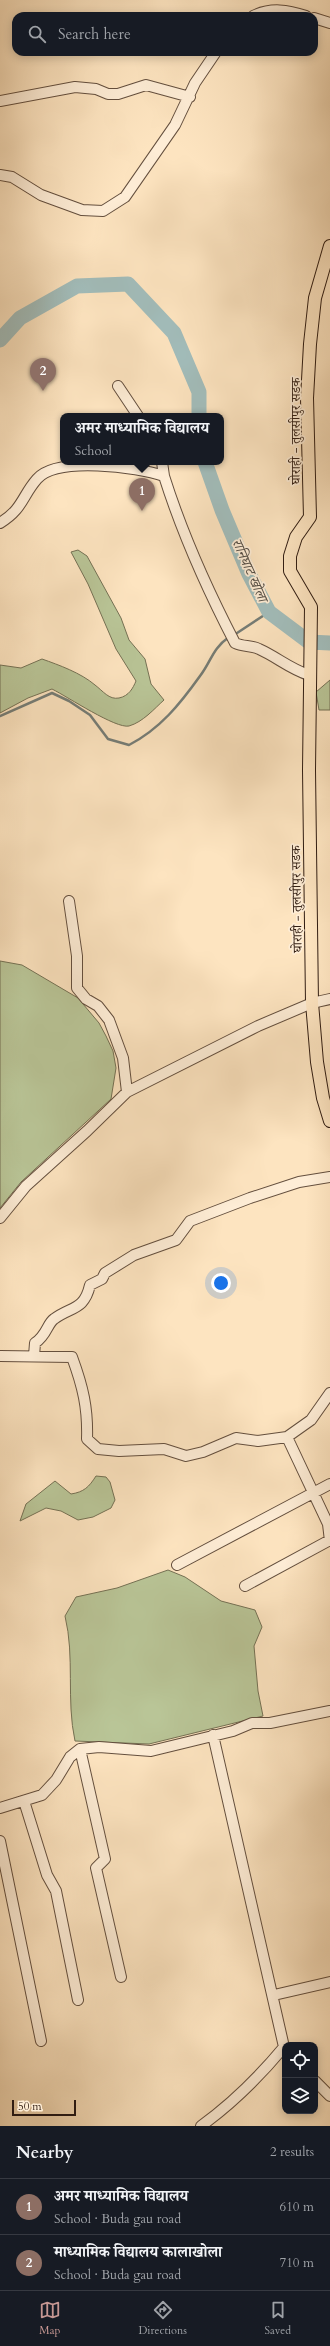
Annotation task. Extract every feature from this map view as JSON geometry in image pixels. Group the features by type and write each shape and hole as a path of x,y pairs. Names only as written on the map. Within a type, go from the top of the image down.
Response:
{"main road":[{"name":"घोराही - तुलसीपुर सडक","path":"330,246 315,298 310,344 307,398 310,517 296,537 290,556 290,571 311,607 309,675 312,1003 319,1069 330,1121"}],"street":[{"path":"262,12 267,10 288,10 294,12"},
{"path":"318,19 330,23"},
{"path":"0,174 12,177 41,195 82,210 103,211 124,197 175,125 190,97 195,83 213,56"},
{"path":"0,101 75,87 96,89 108,94 118,94 146,86 190,97"},
{"path":"118,386 136,413"},
{"path":"0,522 10,516 26,499 37,479 50,469 65,466 97,465 154,472 164,476"},
{"path":"162,465 171,503 235,643 241,646 258,648 294,670 309,675"},
{"path":"69,901 77,956 77,988 86,999 98,1006 109,1020 123,1058 127,1092"},
{"path":"0,1218 26,1186 87,1131 127,1092 258,1026 312,1003 330,999"},
{"path":"34,1356 35,1343 44,1337 53,1320 70,1312 87,1297 90,1285 102,1279 105,1273 134,1255 176,1240 190,1221 292,1184 330,1177"},
{"path":"0,1356 72,1358 83,1386 87,1416 86,1440 98,1449 119,1451 164,1449 186,1456 203,1452 236,1438 258,1441 287,1437 311,1420 330,1393"},
{"path":"245,1586 330,1540 328,1524 287,1437"},
{"path":"177,1565 314,1494 330,1484"},
{"path":"0,1808 42,1795 56,1780 70,1757 80,1749 99,1748 151,1751 233,1731 252,1723 270,1723 330,1711"},
{"path":"213,1735 274,1995 283,2042"},
{"path":"80,1749 104,1859 96,1868 121,1977"},
{"path":"24,1801 47,1875 56,1891 78,2000"},
{"path":"0,1841 41,2041"},
{"path":"274,1995 330,1982"},
{"path":"201,2126 226,2108 255,2081 282,2050"},
{"path":"318,2084 330,2096"}],"green space":[{"path":"78,550 87,556 121,618 129,640 145,659 151,684 164,700 144,718 129,726 123,726 103,718 52,689 28,698 0,713 0,665 21,668 42,659 77,673 112,698 119,698 128,694 135,684 136,681 116,649 88,584 71,552"},
{"path":"330,680 330,710 319,710 316,692"},
{"path":"0,961 22,965 78,998 99,1023 113,1051 116,1068 111,1099 21,1182 0,1208"},
{"path":"96,1476 106,1477 110,1482 115,1500 111,1508 93,1517 78,1520 61,1511 46,1508 20,1521 26,1504 55,1481 71,1494 86,1488"},
{"path":"168,1570 185,1577 221,1601 255,1610 262,1627 254,1646 258,1691 263,1716 149,1744 75,1741 71,1710 70,1647 65,1616 76,1597 117,1588"}],"waterway":[{"name":"रानिघाट खोला","path":"0,340 20,318 77,286 128,284 174,333 199,392 199,413"},
{"name":"रानिघाट खोला","path":"206,465 222,510 249,574 269,612 309,642 330,643"},
{"path":"234,635 269,612"},
{"path":"0,716 52,693 69,701 90,715 108,739 129,745 140,739 169,715 204,670 219,646 229,637"}],"place":[{"name":"माध्यामिक विद्यालय कालाखोला","path":"43,391"},
{"name":"अमर माध्यामिक विद्यालय","path":"142,511"}]}
